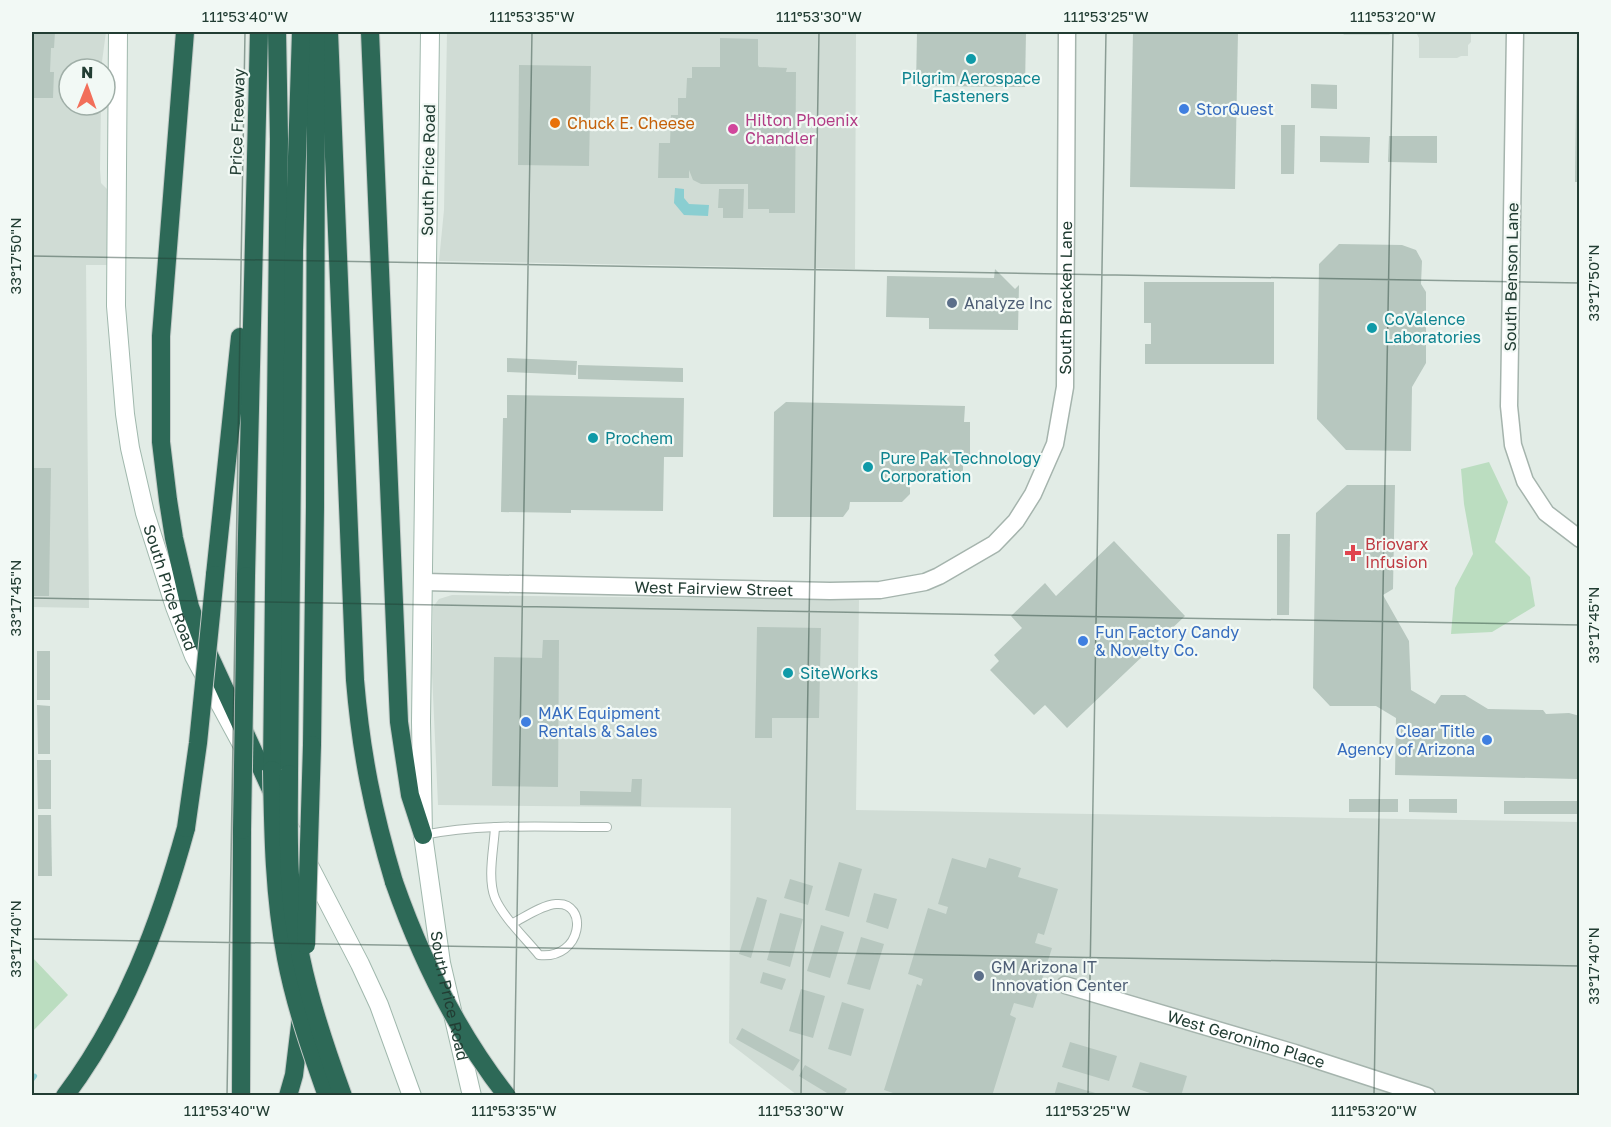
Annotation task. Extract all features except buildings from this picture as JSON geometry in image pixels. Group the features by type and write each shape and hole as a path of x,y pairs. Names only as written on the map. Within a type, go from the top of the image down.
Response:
{"highway":[{"path":"185,32 161,336 161,442 168,500 190,607 203,642 288,826"},
{"name":"Price Freeway","path":"253,213 259,32"},
{"path":"277,32 281,772 294,917 314,1011 343,1095"},
{"path":"301,32 276,884 286,959 310,1047 327,1095"},
{"path":"288,1095 294,1075 302,1006 309,903 315,507 316,32"},
{"path":"329,32 357,703 365,768 374,814 413,936 446,1005 507,1095"},
{"path":"370,32 399,722 410,795 423,835"},
{"path":"65,1095 88,1066 99,1047 139,966 172,876 186,828 198,743 253,213"},
{"path":"241,1090 242,830 253,213"}],"main road":[{"name":"South Price Road","path":"117,32 118,168 115,256 117,324 125,414 140,491 175,607 194,656 288,826 360,964 379,1005 412,1095"},
{"name":"South Price Road","path":"430,32 421,722 423,835 441,963 472,1095"}],"street":[{"name":"South Bracken Lane","path":"994,544 1016,521 1033,494 1055,444 1065,387 1067,32"},
{"name":"South Benson Lane","path":"1515,32 1509,406 1513,445 1525,481 1546,513 1580,539"},
{"name":"West Fairview Street","path":"424,582 830,591 880,590 932,579 994,544"},
{"name":"West Geronimo Place","path":"1065,985 1277,1047 1427,1095"}],"lane":[{"path":"423,835 453,829 495,827 607,827"},
{"path":"495,827 492,876 495,898 513,923 539,955 549,956 561,953 569,946 576,932 577,919 574,910 564,904 553,904 513,923"}],"shaded area":[{"path":"32,32 106,32 103,57 57,57 57,117 101,117 101,183 109,191 108,265 86,265 89,608 32,607"},
{"path":"447,32 856,32 855,269 439,261 444,210"},
{"path":"1342,32 1392,32 1389,35 1344,35"},
{"path":"1416,32 1471,32 1468,56 1419,58 1419,38"},
{"path":"452,595 859,600 856,810 1579,822 1579,1095 797,1095 729,1043 731,808 438,805 432,673 433,607 439,599"}],"green space":[{"path":"1489,462 1508,502 1495,542 1530,577 1535,606 1492,632 1451,634 1455,588 1473,554 1464,504 1461,469"},
{"path":"32,957 68,995 32,1032"}],"water":[{"path":"675,188 684,189 684,198 689,204 709,205 708,216 684,215 674,203"}],"waterway":[{"path":"32,1080 35,1076"}],"place":[{"name":"Pilgrim Aerospace Fasteners","path":"971,59"},
{"name":"StorQuest","path":"1184,109"},
{"name":"Chuck E. Cheese","path":"555,123"},
{"name":"Hilton Phoenix Chandler","path":"733,129"},
{"name":"Analyze Inc","path":"952,303"},
{"name":"CoValence Laboratories","path":"1372,328"},
{"name":"Prochem","path":"593,438"},
{"name":"Pure Pak Technology Corporation","path":"868,467"},
{"name":"Briovarx Infusion","path":"1353,553"},
{"name":"Fun Factory Candy & Novelty Co.","path":"1083,641"},
{"name":"SiteWorks","path":"788,673"},
{"name":"MAK Equipment Rentals & Sales","path":"526,722"},
{"name":"Clear Title Agency of Arizona","path":"1487,740"},
{"name":"GM Arizona IT Innovation Center","path":"979,976"}]}
